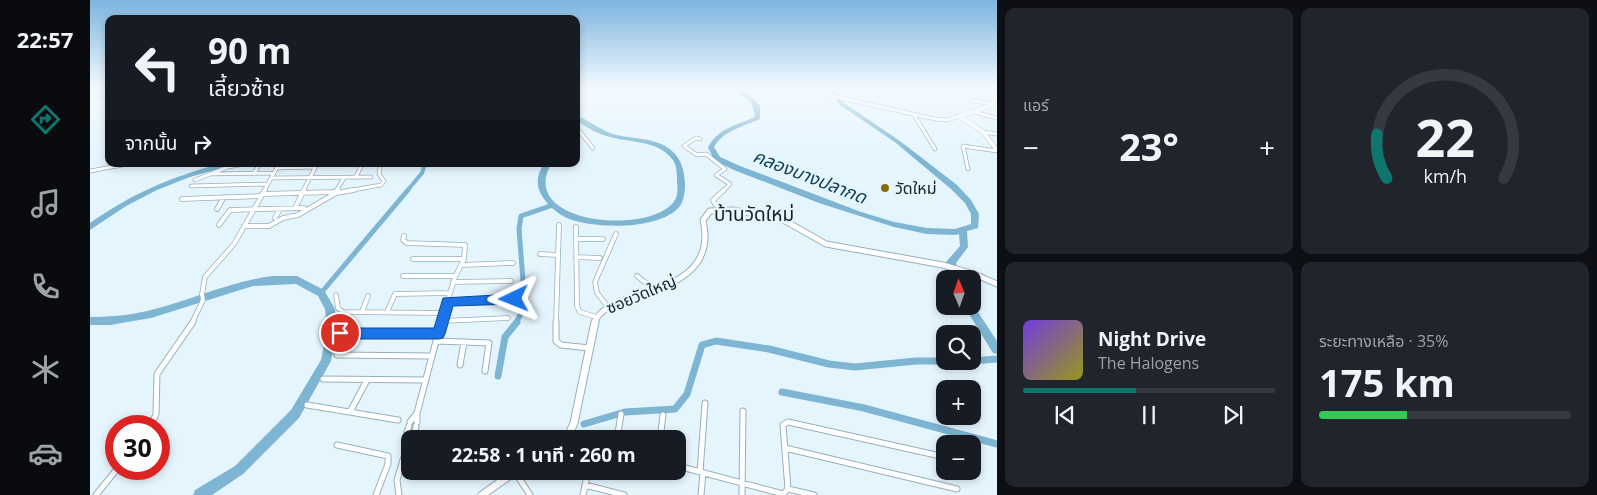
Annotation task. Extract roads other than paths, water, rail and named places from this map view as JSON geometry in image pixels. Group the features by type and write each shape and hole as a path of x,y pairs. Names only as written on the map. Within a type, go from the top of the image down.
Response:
{"street":[{"path":"906,112 942,120 974,112"},
{"path":"974,112 997,118"},
{"path":"914,114 935,149"},
{"path":"959,116 983,132 997,151"},
{"path":"580,132 593,148"},
{"path":"983,132 997,134"},
{"path":"700,139 696,138 684,146 696,154 706,154 726,170 716,175 730,184 713,200 714,204 723,210 786,220 808,235 826,244 943,265 997,284"},
{"path":"968,169 963,146 997,151"},
{"path":"90,171 112,167"},
{"path":"195,180 234,167"},
{"path":"254,173 258,167"},
{"path":"157,415 156,377 192,326 203,300 204,282 208,272 234,244 277,167"},
{"path":"295,208 315,167"},
{"path":"356,177 361,167"},
{"path":"244,226 269,226 283,218 298,215 336,194 367,186 379,186 384,181 380,174 380,168"},
{"path":"210,174 274,173"},
{"path":"271,178 370,177 364,186"},
{"path":"182,199 337,191 344,178"},
{"path":"191,186 268,184"},
{"path":"216,209 224,198"},
{"path":"219,225 230,210 304,208"},
{"path":"276,218 280,209"},
{"name":"ซอยวัดใหญ่","path":"570,430 578,406 596,317 600,311 671,284 690,269 704,251 706,245 703,220 706,214 716,210 723,210"},
{"path":"559,225 556,341 562,345 590,348"},
{"path":"576,227 578,310 596,317"},
{"path":"609,308 597,293 595,282 616,234"},
{"path":"404,236 403,240 407,243 465,245 466,249 463,262 455,276 444,313 416,413 417,424 414,430"},
{"path":"576,239 603,239"},
{"path":"540,254 558,255"},
{"path":"576,257 600,258"},
{"path":"413,259 514,263"},
{"path":"402,276 455,276"},
{"path":"637,276 655,290"},
{"path":"453,282 511,281"},
{"path":"387,312 395,294 450,293"},
{"path":"336,295 339,311 444,313"},
{"path":"362,312 368,296"},
{"path":"448,301 514,299"},
{"path":"442,321 508,318"},
{"path":"340,333 439,334"},
{"path":"437,341 489,343 485,371"},
{"path":"460,364 464,342"},
{"path":"337,355 432,356"},
{"path":"323,379 426,380"},
{"path":"350,412 367,380"},
{"path":"701,495 705,403"},
{"path":"307,405 398,420"},
{"path":"742,495 743,412"},
{"path":"408,430 412,416 416,413"},
{"path":"618,430 621,414"},
{"path":"661,430 663,416"},
{"path":"686,468 783,494 788,489 783,425 788,422 936,455"},
{"path":"338,445 388,456 388,464 376,495"},
{"path":"785,448 958,490"},
{"path":"399,495 397,480 401,467"},
{"path":"96,495 108,480"},
{"path":"482,495 504,480"},
{"path":"520,480 530,495"},
{"path":"583,495 586,480"},
{"path":"585,485 624,495"},
{"path":"788,489 814,495"}],"waterway":[{"name":"คลองบางปลากด","path":"758,112 758,118 725,131 715,140 711,147 717,158 737,168 822,201 894,224 927,231 955,232 975,226 975,214 968,202 954,187 898,142 854,112"},
{"name":"คลองบางปลากด","path":"545,167 541,176 544,192 553,205 572,217 587,221 627,223 641,221 666,213 677,204 681,191 680,169 676,159 668,151 653,143 619,137 597,130 580,120"},
{"name":"คลองบางปลากด","path":"90,227 123,204 154,188 216,167"},
{"path":"407,191 422,173 424,167"},
{"path":"321,293 408,190"},
{"path":"516,323 525,306 519,229 521,216 553,205"},
{"path":"952,270 951,262 964,247 963,232"},
{"path":"90,321 110,321 151,314 253,282 297,280 321,293 330,309 332,330 326,361 295,414 239,470 200,495"},
{"path":"975,315 997,350"},
{"path":"498,376 505,337 517,322"},
{"path":"584,424 625,412 675,409 687,394 702,345 716,341 769,349 829,364 855,367 936,361"},
{"path":"981,360 997,359"},
{"path":"782,392 864,408 997,444"}],"place":[{"name":"วัดใหม่","path":"885,188"}],"district":[{"name":"บ้านวัดใหม่","path":"754,214"}]}
